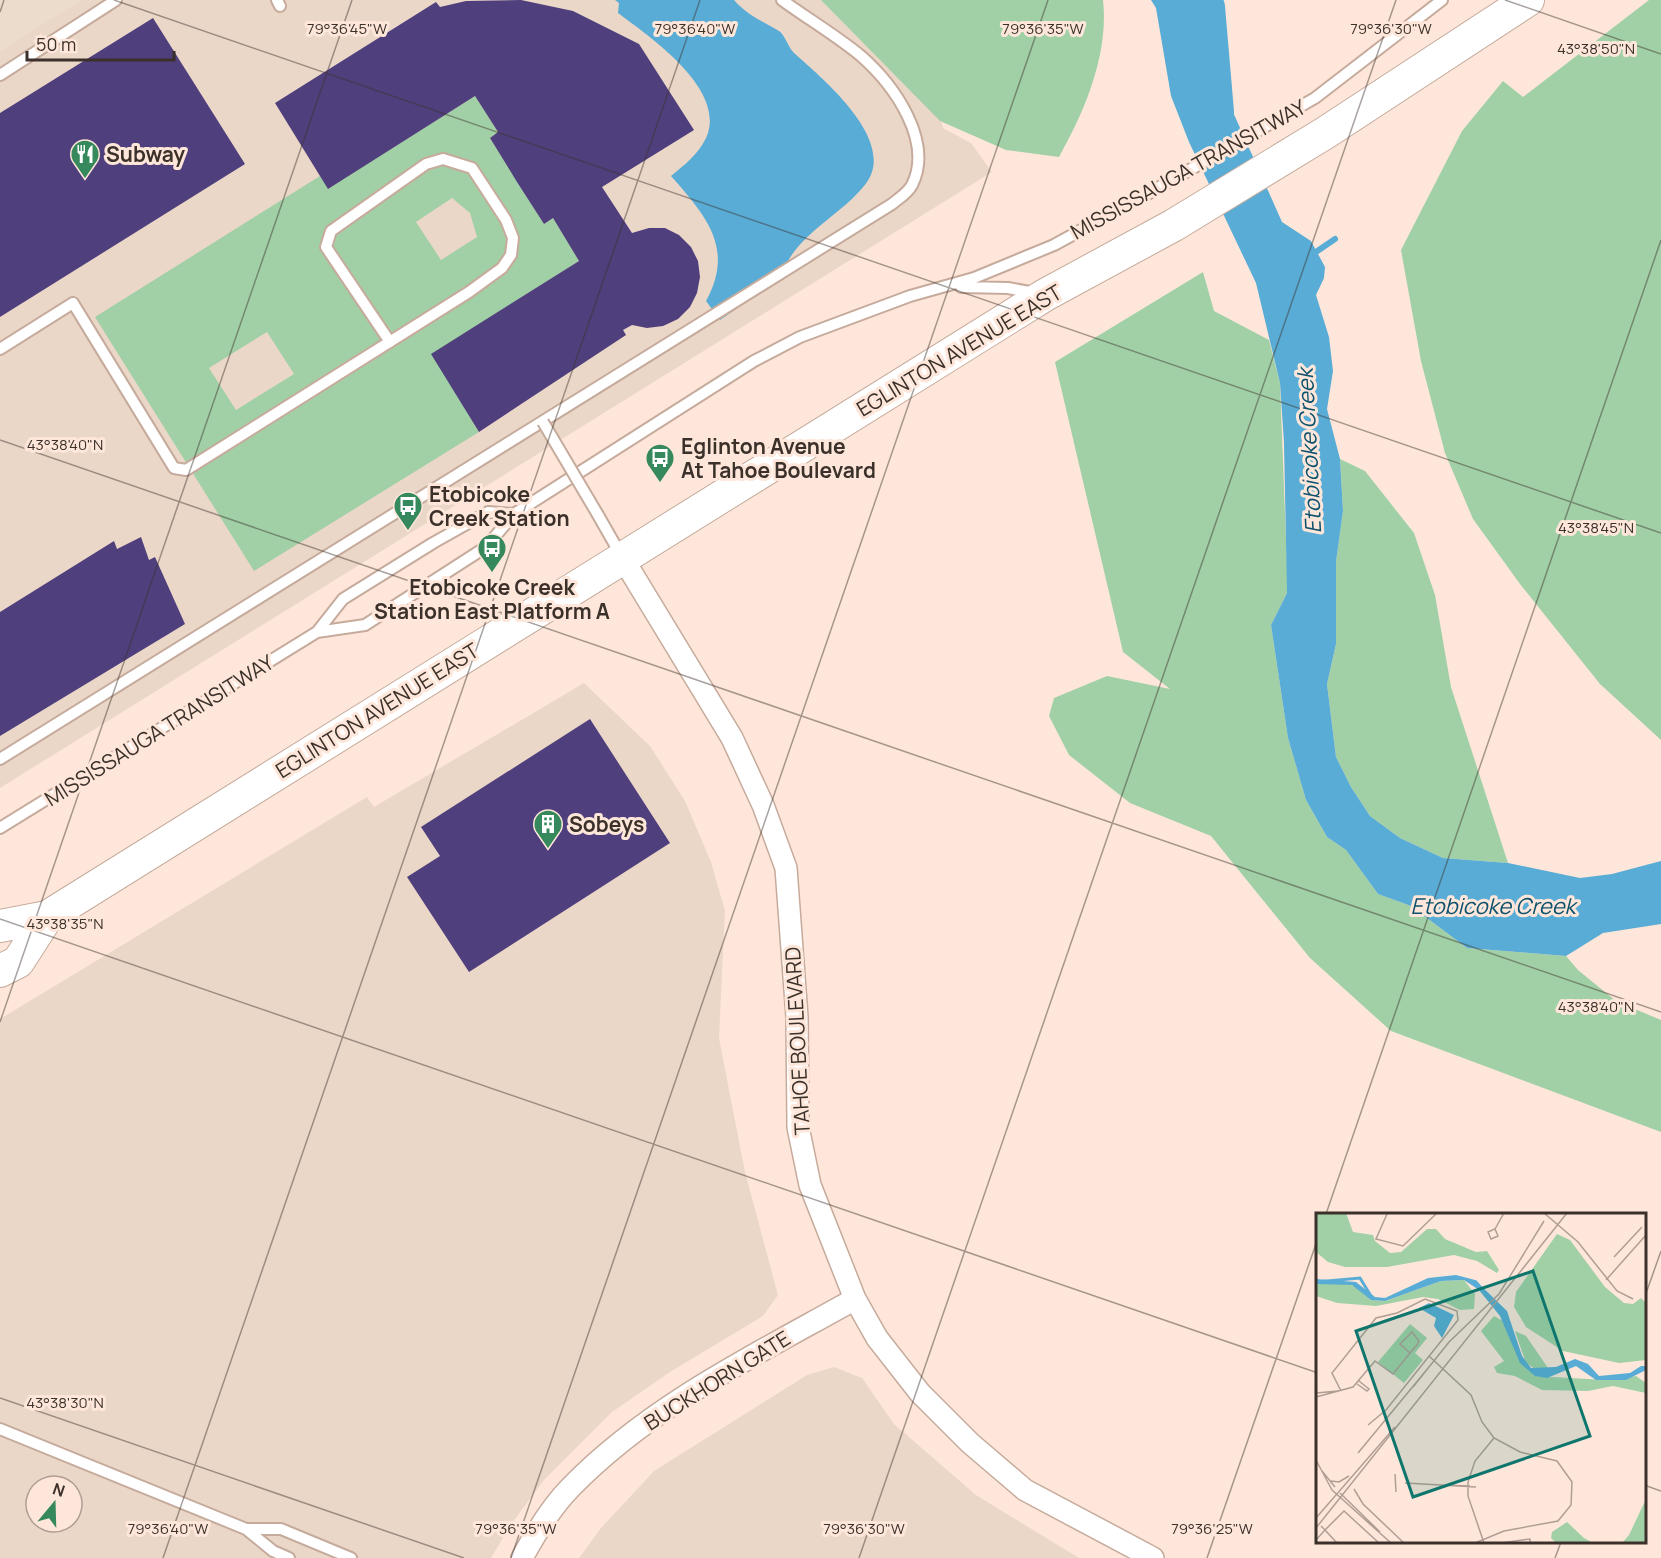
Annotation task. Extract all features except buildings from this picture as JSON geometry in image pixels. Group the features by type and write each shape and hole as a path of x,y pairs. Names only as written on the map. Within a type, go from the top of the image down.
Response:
{"main road":[{"name":"EGLINTON AVENUE EAST","path":"0,926 47,917 1045,295 1174,225 1325,133 1528,0"},
{"name":"EGLINTON AVENUE EAST","path":"0,971 18,962 47,917"}],"street":[{"name":"TAHOE BOULEVARD","path":"622,557 732,738 763,805 786,868 796,1006 798,1127 810,1185 855,1299 877,1338 920,1393 970,1443 1026,1490 1153,1558"},
{"name":"BUCKHORN GATE","path":"522,1558 570,1488 629,1435 705,1383 855,1299"}],"lane":[{"path":"0,75 116,0"},
{"path":"0,759 854,229 892,204 911,188 918,170 918,147 909,120 890,86 861,56 782,0"},
{"name":"MISSISSAUGA TRANSITWAY","path":"317,632 365,625 486,547 514,514 754,361 800,337 910,296 974,278 1054,245 1151,192 1315,98 1442,0"},
{"path":"0,349 74,303 174,468 186,470 390,342 469,292 502,268 511,255 513,238 506,220 472,168 459,162 443,159 426,164 331,231 326,247 390,342"},
{"name":"MISSISSAUGA TRANSITWAY","path":"910,296 972,286 1008,288 1045,295"},
{"path":"543,422 622,557"},
{"name":"MISSISSAUGA TRANSITWAY","path":"0,828 317,632 343,599 433,543 488,512 514,514"},
{"path":"0,1429 246,1528 273,1551 289,1558"},
{"path":"246,1528 281,1528 351,1558"}],"shaded area":[{"path":"0,0 80,0 0,51"},
{"path":"80,0 824,0 933,93 943,128 971,143 992,172 0,788 0,51"},
{"name":"Sobeys","path":"584,683 650,746 685,801 711,862 725,911 719,1038 745,1172 778,1295 763,1316 670,1372 612,1412 544,1480 512,1523 491,1558 0,1558 0,1019 367,797 374,807"},
{"path":"834,1367 862,1378 894,1424 976,1495 1079,1558 579,1558 601,1528 654,1471 807,1375"}],"green space":[{"path":"821,0 1103,0 1104,20 1099,61 1078,121 1059,157 1006,150 940,121"},
{"path":"1649,0 1661,0 1661,740 1600,684 1520,584 1473,519 1445,453 1421,361 1401,250 1462,131 1503,81 1523,97"},
{"path":"475,96 498,132 490,138 544,224 553,218 579,261 432,354 479,432 254,571 95,317 320,176 329,188","holes":["452,198 470,213 477,237 441,260 416,222","267,332 294,374 236,410 209,368"]},
{"path":"1203,272 1214,311 1269,340 1280,383 1287,593 1271,625 1288,738 1306,800 1327,837 1346,850 1378,894 1411,906 1467,948 1566,956 1578,970 1616,1001 1661,1020 1661,1132 1391,1031 1310,958 1211,836 1130,803 1069,755 1049,716 1054,698 1107,676 1170,689 1123,652 1055,362"},
{"path":"1340,459 1365,471 1414,533 1435,595 1451,687 1508,863 1443,858 1400,838 1370,816 1351,787 1336,757 1327,684 1336,644 1336,562 1343,511"}],"water":[{"path":"615,0 734,0 749,14 779,31 794,53 839,95 866,132 873,151 873,169 864,186 797,248 789,259 790,272 720,320 706,301 718,265 713,234 695,205 671,176 695,155 706,138 710,120 706,102 682,66 666,50 618,13 619,3"},
{"name":"Etobicoke Creek","path":"1151,0 1191,0 1216,74 1282,222 1311,241 1325,267 1324,278 1316,295 1329,337 1333,371 1327,409 1340,459 1343,511 1336,562 1336,644 1327,684 1336,757 1351,787 1370,816 1400,838 1443,858 1508,863 1580,878 1612,874 1661,861 1661,924 1603,933 1566,956 1467,948 1411,906 1378,894 1346,850 1327,837 1306,800 1288,738 1271,625 1287,593 1284,443 1280,383 1256,283 1189,142 1171,96 1156,8"}],"waterway":[{"name":"Etobicoke Creek","path":"1203,0 1208,7 1217,112"},
{"path":"1310,256 1335,239"}],"place":[{"name":"Subway","path":"85,180"},
{"name":"Eglinton Avenue At Tahoe Boulevard","path":"660,484"},
{"name":"Etobicoke Creek Station","path":"408,532"},
{"name":"Etobicoke Creek Station East Platform A","path":"492,574"},
{"name":"Sobeys","path":"548,850"}]}
